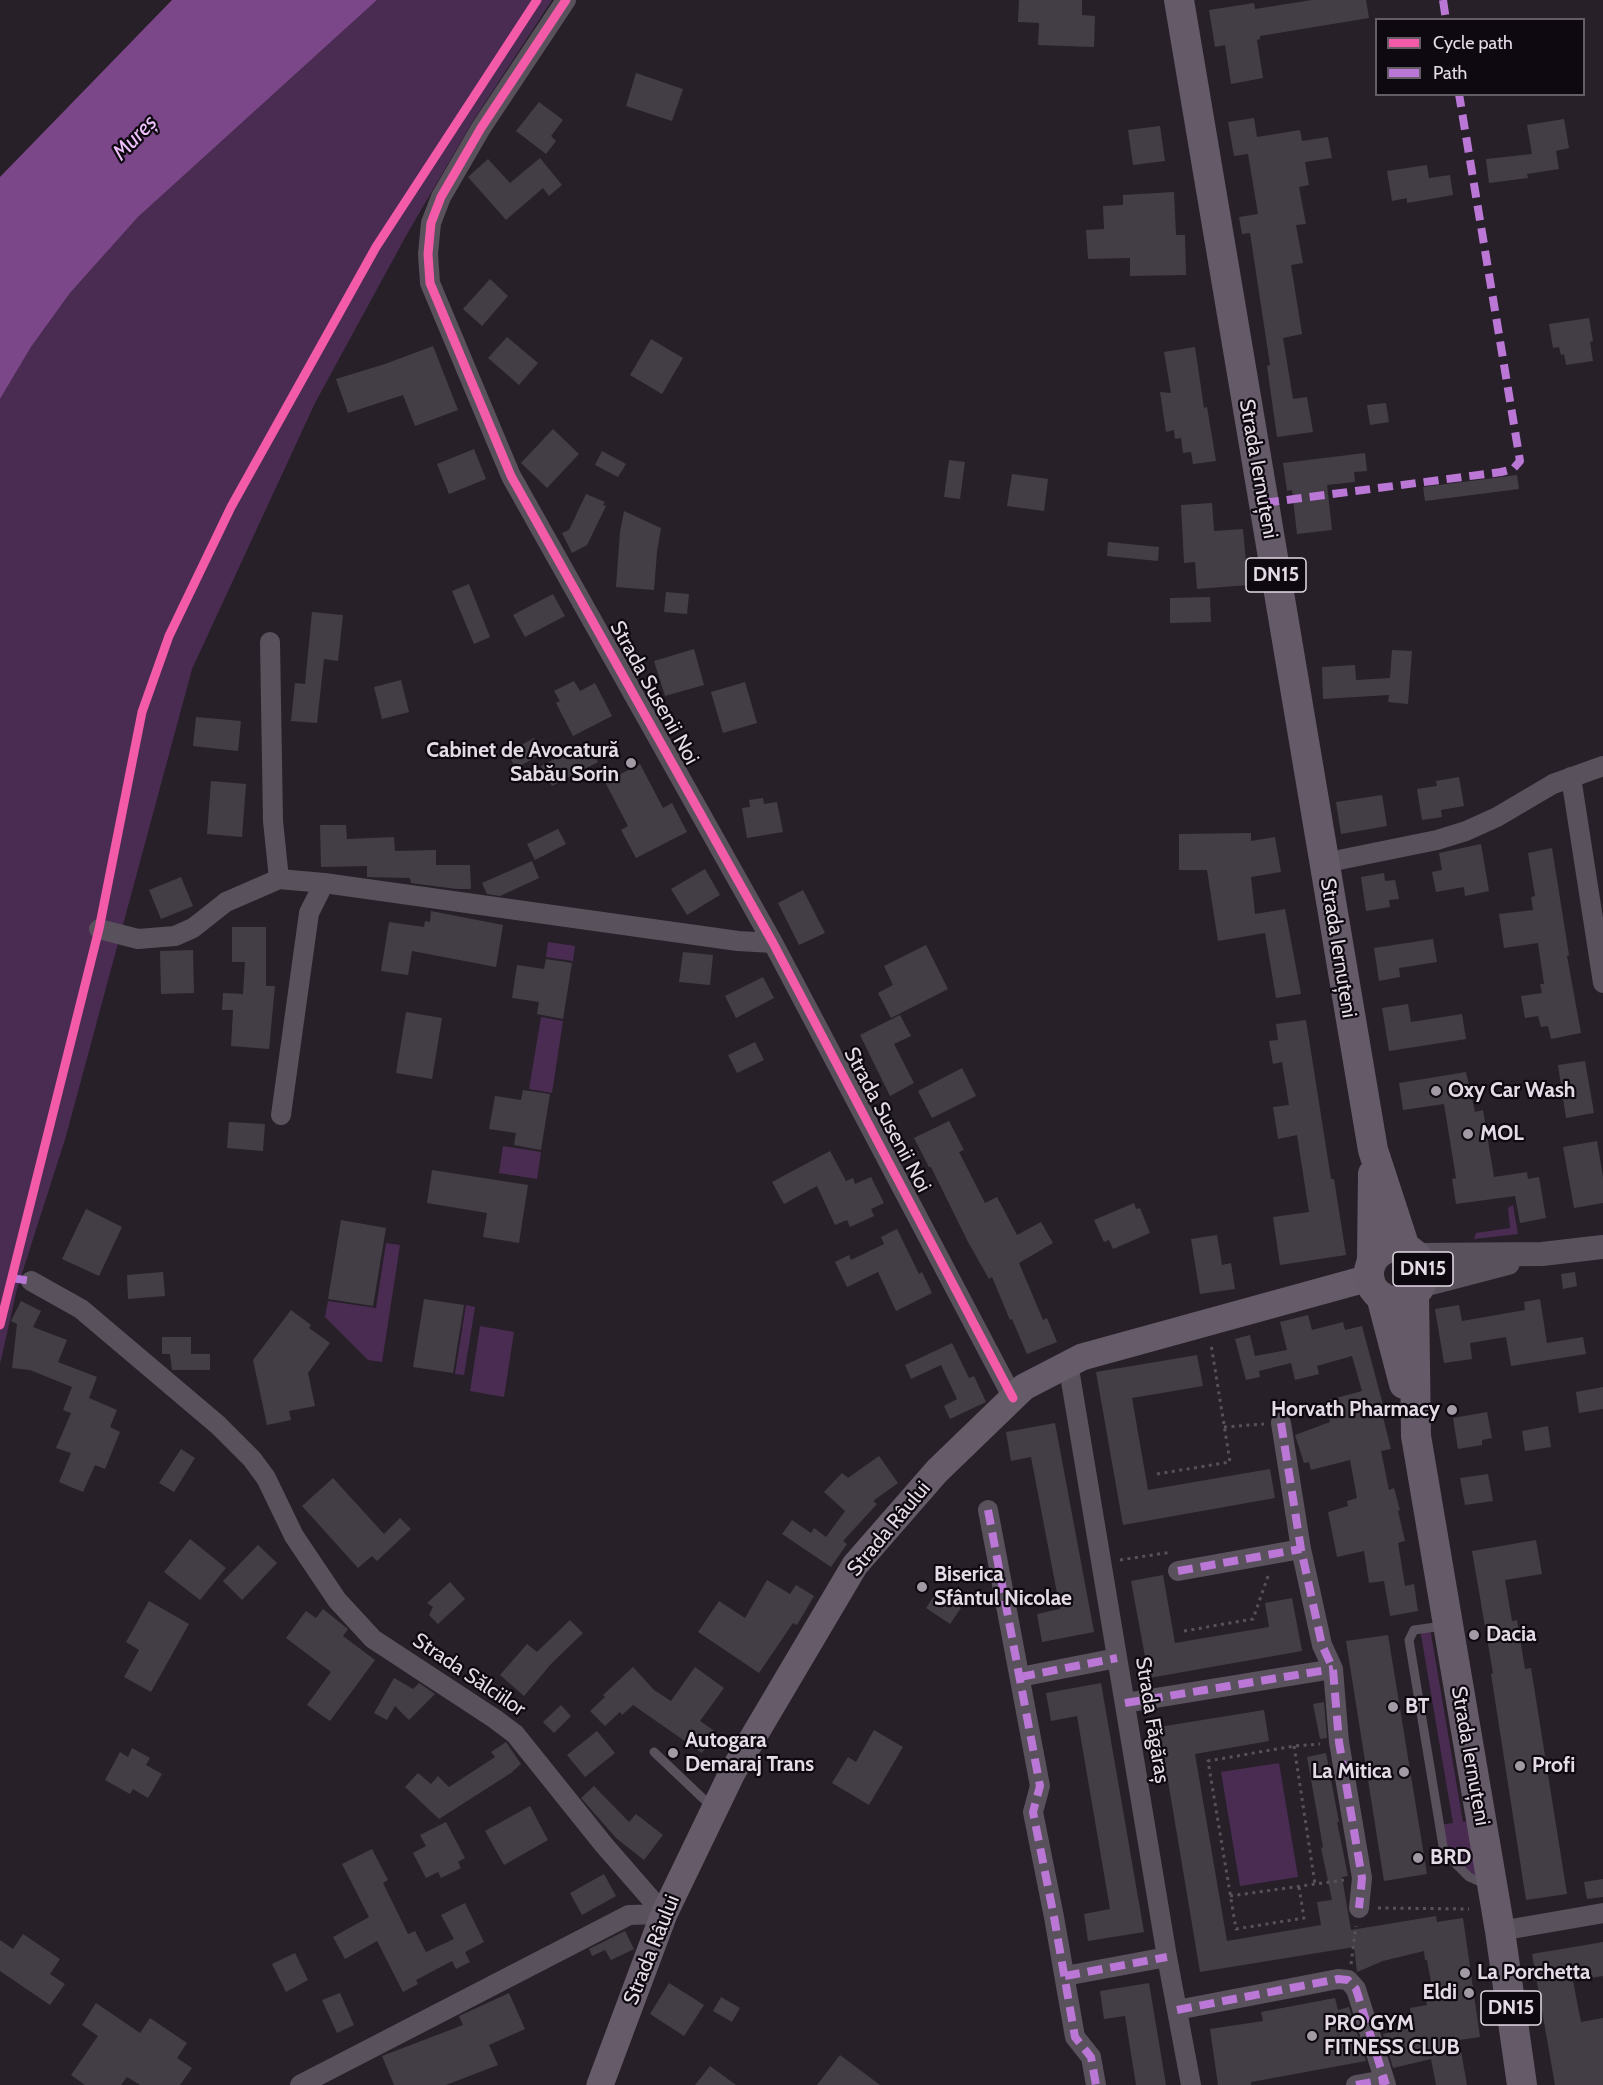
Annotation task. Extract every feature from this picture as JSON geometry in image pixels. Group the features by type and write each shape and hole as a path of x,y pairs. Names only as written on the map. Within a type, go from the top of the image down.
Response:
{"main road":[{"name":"Strada Iernuțeni","path":"1179,0 1373,1150 1374,1278 1415,1427 1500,1931 1522,2085"},
{"name":"Strada Iernuțeni","path":"1373,1150 1411,1251"},
{"name":"DN15","path":"1396,1246 1411,1251 1423,1270 1417,1290 1406,1299 1389,1300 1374,1278 1378,1252 1396,1246"},
{"name":"Strada Râului","path":"600,2085 664,1914 732,1773 855,1565 937,1471 1024,1387 1068,1363 1096,1352 1374,1278"},
{"name":"Strada Iernuțeni","path":"1415,1427 1417,1290"}],"street":[{"name":"Strada Susenii Noi","path":"566,0 481,128 441,197 431,223 428,254 430,283 512,476 773,942 1013,1398"},
{"path":"270,642 273,822 279,879"},
{"path":"1324,862 1426,842 1466,831 1497,817 1553,784 1603,766"},
{"path":"1570,777 1603,983"},
{"path":"99,929 138,939 175,936 193,928 226,902 279,879 324,883 738,941 773,942"},
{"path":"281,1114 309,913 324,883"},
{"path":"1417,1290 1542,1254 1603,1246"},
{"path":"1411,1251 1542,1254"},
{"name":"Strada Sălciilor","path":"30,1281 81,1309 218,1425 252,1459 266,1478 294,1536 337,1600 373,1639 515,1734 604,1845 664,1914"},
{"name":"Strada Făgăraș","path":"1068,1363 1167,1957 1191,2085"},
{"path":"1281,1423 1301,1549 1322,1645 1333,1669 1339,1743 1362,1878 1359,1908"},
{"path":"988,1510 1040,1786 1033,1812 1075,2037 1092,2057 1096,2085"},
{"path":"1178,1570 1301,1549"},
{"path":"1020,1677 1117,1658"},
{"path":"1125,1703 1333,1669"},
{"path":"1500,1931 1603,1913"},
{"path":"300,2085 629,1915 664,1914"},
{"path":"1065,1976 1167,1957"},
{"path":"1177,2010 1338,1979 1348,1980 1356,1989 1385,2082 1356,2085"}],"lane":[{"path":"1448,1625 1414,1630 1409,1640 1444,1852 1469,1878 1493,1888"},
{"path":"654,1752 715,1809"}],"path":[{"path":"1157,1474 1230,1462 1209,1336"},
{"path":"1224,1427 1281,1423"},
{"path":"1184,1631 1253,1619 1268,1576 1281,1574 1277,1553"},
{"path":"1299,1887 1304,1918 1236,1929 1208,1761 1294,1746 1339,1743"},
{"path":"1294,1746 1315,1884"},
{"path":"1230,1896 1362,1878"},
{"path":"1348,1980 1359,1908 1468,1909"}],"shaded area":[{"path":"377,0 552,0 473,121 407,234 315,403 192,669 66,1136 17,1289 0,1364 0,399 31,347 70,293 138,217"},
{"path":"548,942 575,946 573,961 546,957"},
{"path":"541,1017 563,1021 552,1093 529,1089"},
{"path":"503,1146 541,1152 537,1179 499,1173"},
{"path":"1513,1205 1518,1234 1474,1239 1476,1233 1510,1228 1508,1208"},
{"path":"386,1243 400,1245 382,1362 368,1360 325,1317 328,1301 376,1308"},
{"path":"466,1305 475,1307 464,1375 455,1374"},
{"path":"480,1326 514,1332 504,1397 470,1391"},
{"path":"1430,1628 1463,1822 1481,1819 1493,1888 1469,1877 1444,1852 1440,1825 1453,1823 1420,1629"},
{"path":"1279,1763 1298,1877 1240,1886 1221,1772"}],"water":[{"name":"Mureș","path":"172,0 377,0 138,217 70,293 31,347 0,399 0,177"}],"building":[{"path":"1019,0 1082,0 1082,15 1095,16 1094,47 1038,45 1039,23 1018,22"},
{"path":"1312,0 1366,0 1369,18 1260,36 1257,40 1263,78 1231,84 1225,45 1215,47 1209,10 1254,3 1255,9"},
{"path":"636,73 683,89 672,121 626,106"},
{"path":"539,102 563,120 551,136 556,141 546,154 516,131"},
{"path":"1254,118 1257,137 1300,130 1302,141 1328,137 1332,158 1305,162 1309,185 1299,187 1306,224 1296,225 1303,263 1291,265 1302,334 1283,338 1293,399 1307,397 1313,432 1277,437 1267,366 1270,365 1250,233 1242,234 1239,217 1258,214 1248,154 1234,156 1228,122"},
{"path":"1564,119 1569,148 1556,151 1559,169 1527,174 1528,178 1489,183 1486,159 1532,154 1527,125"},
{"path":"1160,126 1165,161 1133,165 1128,130"},
{"path":"540,158 562,185 549,196 543,188 506,220 468,177 488,159 510,183"},
{"path":"1427,165 1429,178 1450,175 1453,195 1407,203 1407,198 1392,201 1387,171"},
{"path":"1174,192 1176,235 1185,235 1186,275 1130,276 1130,258 1088,259 1086,230 1104,229 1103,206 1123,205 1123,195"},
{"path":"490,279 508,296 482,326 463,309"},
{"path":"1589,318 1593,341 1590,342 1593,361 1566,365 1564,354 1561,355 1559,347 1553,348 1549,324"},
{"path":"507,337 538,363 519,385 488,358"},
{"path":"651,339 683,358 662,394 630,375"},
{"path":"433,346 458,410 415,426 403,395 348,413 336,379"},
{"path":"1195,347 1204,408 1207,407 1216,461 1193,464 1191,452 1183,453 1181,438 1175,439 1174,430 1166,432 1160,392 1171,393 1164,352"},
{"path":"1386,403 1389,422 1370,425 1367,405"},
{"path":"553,429 579,454 547,488 521,463"},
{"path":"474,449 486,479 449,494 437,464"},
{"path":"602,451 626,464 618,477 595,465"},
{"path":"1365,453 1367,471 1354,472 1355,482 1327,485 1332,530 1297,534 1292,490 1287,491 1283,463"},
{"path":"949,460 965,462 960,499 944,497"},
{"path":"1012,474 1048,479 1044,511 1007,506"},
{"path":"1517,475 1519,489 1425,501 1423,487"},
{"path":"586,494 605,502 603,505 606,506 587,545 572,553 562,533 569,530"},
{"path":"1212,503 1214,531 1243,529 1248,585 1197,589 1195,562 1184,563 1181,505"},
{"path":"624,511 661,528 654,590 616,587"},
{"path":"1108,542 1159,547 1158,561 1107,556"},
{"path":"469,584 490,637 474,644 452,591"},
{"path":"666,592 689,594 687,614 664,612"},
{"path":"553,594 565,616 525,637 513,615"},
{"path":"1210,597 1211,622 1170,623 1170,598"},
{"path":"312,612 343,615 338,661 324,659 317,723 291,721 295,683 305,684"},
{"path":"694,649 704,685 665,696 654,661"},
{"path":"1392,650 1412,651 1408,704 1388,702 1389,695 1323,699 1322,667 1355,665 1356,680 1390,678"},
{"path":"401,680 409,712 382,719 374,687"},
{"path":"574,681 580,691 595,683 612,716 573,736 556,703 560,701 554,691"},
{"path":"745,682 757,723 723,733 711,692"},
{"path":"196,717 241,721 238,751 193,746"},
{"path":"534,738 542,754 516,768 507,753"},
{"path":"588,742 598,762 552,786 541,766"},
{"path":"640,764 663,808 672,803 687,832 636,858 621,830 628,826 605,782"},
{"path":"1459,777 1464,806 1441,810 1442,817 1422,820 1417,789 1437,786 1436,781"},
{"path":"211,781 246,784 242,837 207,834"},
{"path":"1382,795 1387,826 1341,834 1336,802"},
{"path":"763,798 764,804 777,802 783,832 747,838 742,808 750,807 749,800"},
{"path":"320,825 346,825 347,839 394,837 395,851 436,850 436,865 470,865 471,889 411,883 410,878 367,877 367,866 321,867"},
{"path":"558,829 566,844 535,860 527,844"},
{"path":"1251,833 1251,841 1275,837 1281,872 1251,877 1255,914 1285,909 1301,994 1276,998 1265,933 1218,941 1207,870 1179,870 1179,834"},
{"path":"1481,844 1489,891 1465,896 1464,887 1436,892 1432,872 1442,870 1439,853"},
{"path":"1552,848 1569,955 1567,956 1581,1033 1551,1039 1548,1026 1541,1027 1538,1016 1525,1018 1521,996 1542,993 1540,984 1544,984 1538,943 1504,948 1499,914 1533,910 1531,897 1535,896 1528,853"},
{"path":"532,861 539,878 500,896 487,894 482,883"},
{"path":"705,869 720,895 687,915 671,889"},
{"path":"1384,873 1385,881 1395,880 1399,899 1389,900 1390,907 1366,911 1361,877"},
{"path":"181,877 193,906 161,919 149,890"},
{"path":"803,890 825,933 799,945 778,903"},
{"path":"431,911 503,925 496,967 412,951 408,975 381,971 389,922 424,927 425,921 430,922"},
{"path":"232,927 266,927 266,986 275,986 269,1049 231,1046 233,1010 222,1010 223,993 243,994 245,962 232,962"},
{"path":"1433,939 1437,962 1399,968 1400,977 1379,981 1374,948"},
{"path":"926,945 948,989 891,1018 878,993 893,985 884,966"},
{"path":"193,950 194,993 161,994 160,951"},
{"path":"683,952 713,955 710,985 679,982"},
{"path":"546,959 572,963 563,1019 537,1014 539,1002 512,998 517,965 544,969"},
{"path":"763,977 774,998 736,1018 725,996"},
{"path":"1408,1004 1411,1022 1462,1014 1466,1039 1389,1051 1382,1008"},
{"path":"406,1012 442,1018 432,1079 396,1073"},
{"path":"900,1015 911,1036 894,1044 914,1083 890,1096 860,1035"},
{"path":"1306,1020 1331,1179 1334,1179 1346,1255 1280,1265 1273,1217 1309,1212 1297,1135 1278,1139 1273,1107 1289,1105 1282,1062 1273,1064 1269,1041 1278,1040 1276,1024"},
{"path":"755,1042 764,1060 737,1073 728,1055"},
{"path":"1585,1061 1594,1113 1566,1118 1558,1065"},
{"path":"962,1068 976,1096 932,1118 918,1091"},
{"path":"1466,1072 1475,1112 1483,1110 1494,1177 1527,1172 1528,1179 1539,1177 1546,1218 1520,1223 1515,1196 1456,1204 1452,1179 1456,1178 1444,1104 1403,1110 1399,1083"},
{"path":"523,1090 550,1094 541,1150 514,1145 516,1133 489,1129 495,1096 521,1100"},
{"path":"949,1121 964,1150 959,1152 985,1203 997,1197 1017,1235 1041,1222 1053,1243 1019,1263 1043,1320 1047,1318 1057,1342 1027,1354 992,1277 989,1279 968,1242 914,1138"},
{"path":"229,1122 265,1124 263,1151 227,1148"},
{"path":"1597,1141 1603,1177 1603,1203 1574,1208 1563,1147"},
{"path":"830,1151 846,1181 853,1178 855,1184 871,1177 884,1203 871,1209 874,1216 850,1227 847,1220 835,1225 817,1186 784,1204 772,1182"},
{"path":"432,1170 528,1185 519,1243 483,1237 487,1213 427,1203"},
{"path":"1134,1203 1136,1209 1140,1208 1150,1233 1113,1249 1109,1240 1104,1242 1094,1220"},
{"path":"86,1209 122,1227 99,1276 62,1259"},
{"path":"341,1220 386,1228 373,1306 328,1299"},
{"path":"897,1229 919,1274 922,1272 932,1293 896,1311 878,1272 847,1287 835,1262 849,1255 851,1260 884,1244 881,1237"},
{"path":"1217,1235 1222,1265 1231,1263 1235,1289 1200,1294 1191,1239"},
{"path":"163,1272 165,1296 128,1299 127,1275"},
{"path":"1575,1272 1577,1286 1563,1289 1561,1274"},
{"path":"424,1299 464,1305 453,1373 413,1367"},
{"path":"1540,1299 1547,1343 1583,1337 1586,1354 1511,1366 1506,1337 1470,1343 1472,1359 1444,1363 1435,1309 1459,1305 1462,1321 1525,1310 1524,1302"},
{"path":"21,1301 41,1311 33,1327 67,1340 58,1362 97,1377 89,1398 117,1410 110,1427 120,1432 105,1469 95,1465 83,1492 59,1482 71,1453 56,1448 71,1413 63,1410 72,1387 30,1370 12,1368 17,1324 11,1321"},
{"path":"291,1310 311,1325 309,1328 330,1343 308,1373 315,1406 289,1411 291,1420 267,1425 253,1360"},
{"path":"1308,1315 1312,1330 1343,1322 1345,1330 1362,1326 1386,1416 1383,1417 1391,1449 1381,1451 1389,1490 1394,1488 1400,1510 1398,1511 1405,1541 1398,1543 1405,1586 1414,1584 1418,1611 1390,1616 1384,1581 1369,1583 1364,1551 1337,1557 1328,1512 1348,1506 1347,1501 1357,1498 1350,1460 1311,1470 1309,1462 1304,1463 1295,1435 1330,1422 1325,1401 1362,1391 1352,1356 1317,1366 1319,1374 1295,1380 1291,1363 1259,1371 1260,1377 1246,1380 1235,1339 1250,1335 1255,1356 1287,1350 1280,1322"},
{"path":"162,1337 191,1337 191,1354 210,1354 210,1370 172,1370 170,1354 162,1354"},
{"path":"952,1343 969,1378 974,1376 986,1402 950,1419 944,1406 957,1399 941,1365 911,1379 905,1365"},
{"path":"1197,1355 1203,1386 1132,1398 1148,1490 1270,1469 1275,1498 1123,1525 1096,1372"},
{"path":"1603,1387 1603,1409 1579,1413 1576,1392"},
{"path":"1487,1412 1492,1438 1482,1440 1482,1445 1458,1449 1453,1418"},
{"path":"1055,1423 1094,1632 1042,1642 1037,1614 1060,1609 1031,1457 1011,1461 1006,1432"},
{"path":"1548,1426 1551,1447 1525,1451 1522,1431"},
{"path":"181,1449 195,1458 174,1492 159,1483"},
{"path":"879,1456 898,1483 873,1501 877,1504 843,1541 847,1544 831,1567 782,1534 792,1520 811,1533 814,1528 826,1537 845,1511 824,1492 842,1473 848,1478"},
{"path":"1488,1474 1493,1501 1465,1505 1460,1478"},
{"path":"333,1478 384,1534 400,1518 411,1529 377,1561 372,1556 358,1568 302,1506"},
{"path":"190,1539 226,1568 200,1600 164,1572"},
{"path":"1536,1540 1542,1574 1505,1580 1512,1621 1517,1620 1525,1669 1531,1668 1567,1894 1526,1900 1491,1674 1493,1673 1472,1551"},
{"path":"258,1545 277,1563 242,1600 223,1581"},
{"path":"1163,1575 1175,1643 1269,1627 1265,1603 1292,1598 1302,1651 1149,1678 1131,1581"},
{"path":"767,1580 790,1594 796,1585 814,1596 797,1625 793,1623 759,1673 698,1632 719,1601 745,1618"},
{"path":"450,1582 465,1599 438,1624 429,1615 433,1607 427,1603"},
{"path":"937,1591 961,1608 950,1624 926,1608"},
{"path":"149,1601 189,1624 151,1692 124,1677 139,1650 126,1642"},
{"path":"323,1609 348,1629 343,1636 375,1660 330,1721 307,1705 331,1672 286,1638 306,1611 316,1618"},
{"path":"570,1620 583,1633 551,1664 524,1696 500,1675 527,1644 537,1652"},
{"path":"1388,1635 1427,1874 1384,1881 1346,1641"},
{"path":"633,1667 654,1690 671,1701 695,1667 724,1688 700,1721 716,1732 702,1753 633,1705 622,1715 620,1712 605,1726 590,1711 605,1697 603,1695"},
{"path":"394,1678 413,1689 419,1683 435,1694 409,1720 395,1706 387,1720 374,1713"},
{"path":"1101,1683 1144,1932 1088,1941 1084,1914 1110,1909 1077,1716 1051,1721 1046,1693"},
{"path":"1324,1702 1327,1738 1320,1739 1313,1704"},
{"path":"561,1705 571,1716 554,1733 543,1722"},
{"path":"1264,1710 1269,1741 1195,1754 1227,1941 1321,1925 1317,1902 1332,1900 1321,1848 1323,1847 1307,1757 1326,1753 1348,1876 1342,1877 1351,1930 1436,1916 1437,1922 1463,1918 1480,2037 1459,2040 1467,2085 1436,2085 1431,2059 1393,2068 1383,2034 1413,2027 1410,2008 1427,2005 1425,1995 1433,1993 1424,1951 1383,1961 1357,1972 1354,1947 1200,1972 1159,1727"},
{"path":"874,1730 903,1747 869,1805 832,1783 848,1757 856,1762"},
{"path":"597,1731 615,1753 585,1777 567,1755"},
{"path":"506,1742 521,1764 511,1773 439,1819 405,1787 418,1773 431,1784 438,1776 449,1787 495,1757 491,1752"},
{"path":"132,1748 150,1758 146,1765 162,1774 148,1798 133,1789 130,1794 105,1780 120,1752 128,1757"},
{"path":"594,1786 629,1822 636,1814 663,1835 644,1860 616,1838 581,1798"},
{"path":"530,1806 548,1840 504,1865 485,1831"},
{"path":"446,1822 465,1858 458,1862 461,1868 441,1878 438,1872 426,1878 413,1853 426,1846 420,1835"},
{"path":"372,1849 388,1880 383,1883 408,1934 415,1931 426,1952 454,1939 441,1915 465,1903 484,1942 465,1952 470,1962 456,1969 452,1961 416,1980 418,1984 403,1992 377,1941 345,1959 333,1937 369,1917 342,1864"},
{"path":"604,1874 616,1896 582,1915 570,1893"},
{"path":"1603,1879 1603,1897 1587,1899 1584,1882"},
{"path":"625,1931 634,1949 611,1960 605,1950 592,1956 589,1949"},
{"path":"23,1934 60,1959 50,1974 65,1984 50,2005 0,1971 0,1940 13,1949"},
{"path":"1603,1942 1603,1976 1573,1981 1581,2022 1603,2018 1603,2085 1555,2085 1532,1954"},
{"path":"295,1953 308,1980 286,1992 272,1964"},
{"path":"669,1983 704,2005 684,2036 650,2014"},
{"path":"1149,1983 1166,2085 1136,2085 1125,2016 1104,2019 1100,1991"},
{"path":"340,1993 354,2025 337,2033 322,2000"},
{"path":"509,1993 525,2029 489,2045 498,2065 446,2085 394,2085 382,2056 463,2025 459,2016"},
{"path":"721,1997 740,2008 732,2022 713,2011"},
{"name":"PRO GYM FITNESS CLUB","path":"1335,1998 1338,2010 1349,2007 1366,2061 1251,2082 1251,2085 1218,2085 1210,2029 1263,2021 1261,2012"},
{"path":"96,2003 140,2033 150,2018 187,2043 177,2058 192,2068 180,2085 140,2085 127,2077 121,2085 85,2085 71,2075 98,2036 82,2025"},
{"path":"840,2055 880,2085 817,2085"},
{"path":"710,2066 736,2085 695,2085"}],"marked path":[{"path":"1443,0 1446,18"},
{"path":"1264,503 1501,472 1513,469 1520,461 1459,96"},
{"path":"12,1278 31,1281"},
{"path":"1281,1423 1301,1549 1322,1645 1333,1669 1339,1742 1362,1878 1359,1908"},
{"path":"988,1510 1040,1786 1033,1812 1075,2037 1091,2057 1096,2085"},
{"path":"1178,1571 1301,1549"},
{"path":"1020,1677 1117,1658"},
{"path":"1125,1703 1333,1669"},
{"path":"1065,1976 1167,1957"},
{"path":"1177,2010 1338,1979 1348,1980 1356,1989 1386,2085"},
{"path":"1356,2085 1384,2080"}],"cycle path":[{"path":"0,1325 99,929 142,712 169,636 231,507 376,247 537,0"},
{"path":"566,0 481,128 441,197 431,223 428,254 430,283 511,476 773,943 1013,1398"}],"place":[{"name":"Cabinet de Avocatură Sabău Sorin","path":"631,763"},
{"name":"Oxy Car Wash","path":"1436,1091"},
{"name":"MOL","path":"1468,1134"},
{"name":"Horvath Pharmacy","path":"1452,1410"},
{"name":"Biserica Sfântul Nicolae","path":"922,1587"},
{"name":"Dacia","path":"1474,1635"},
{"name":"BT","path":"1393,1707"},
{"name":"Autogara Demaraj Trans","path":"673,1753"},
{"name":"Profi","path":"1520,1766"},
{"name":"La Mitica","path":"1404,1772"},
{"name":"BRD","path":"1418,1858"},
{"name":"La Porchetta","path":"1465,1973"},
{"name":"Eldi","path":"1469,1993"},
{"name":"PRO GYM FITNESS CLUB","path":"1312,2036"}]}
